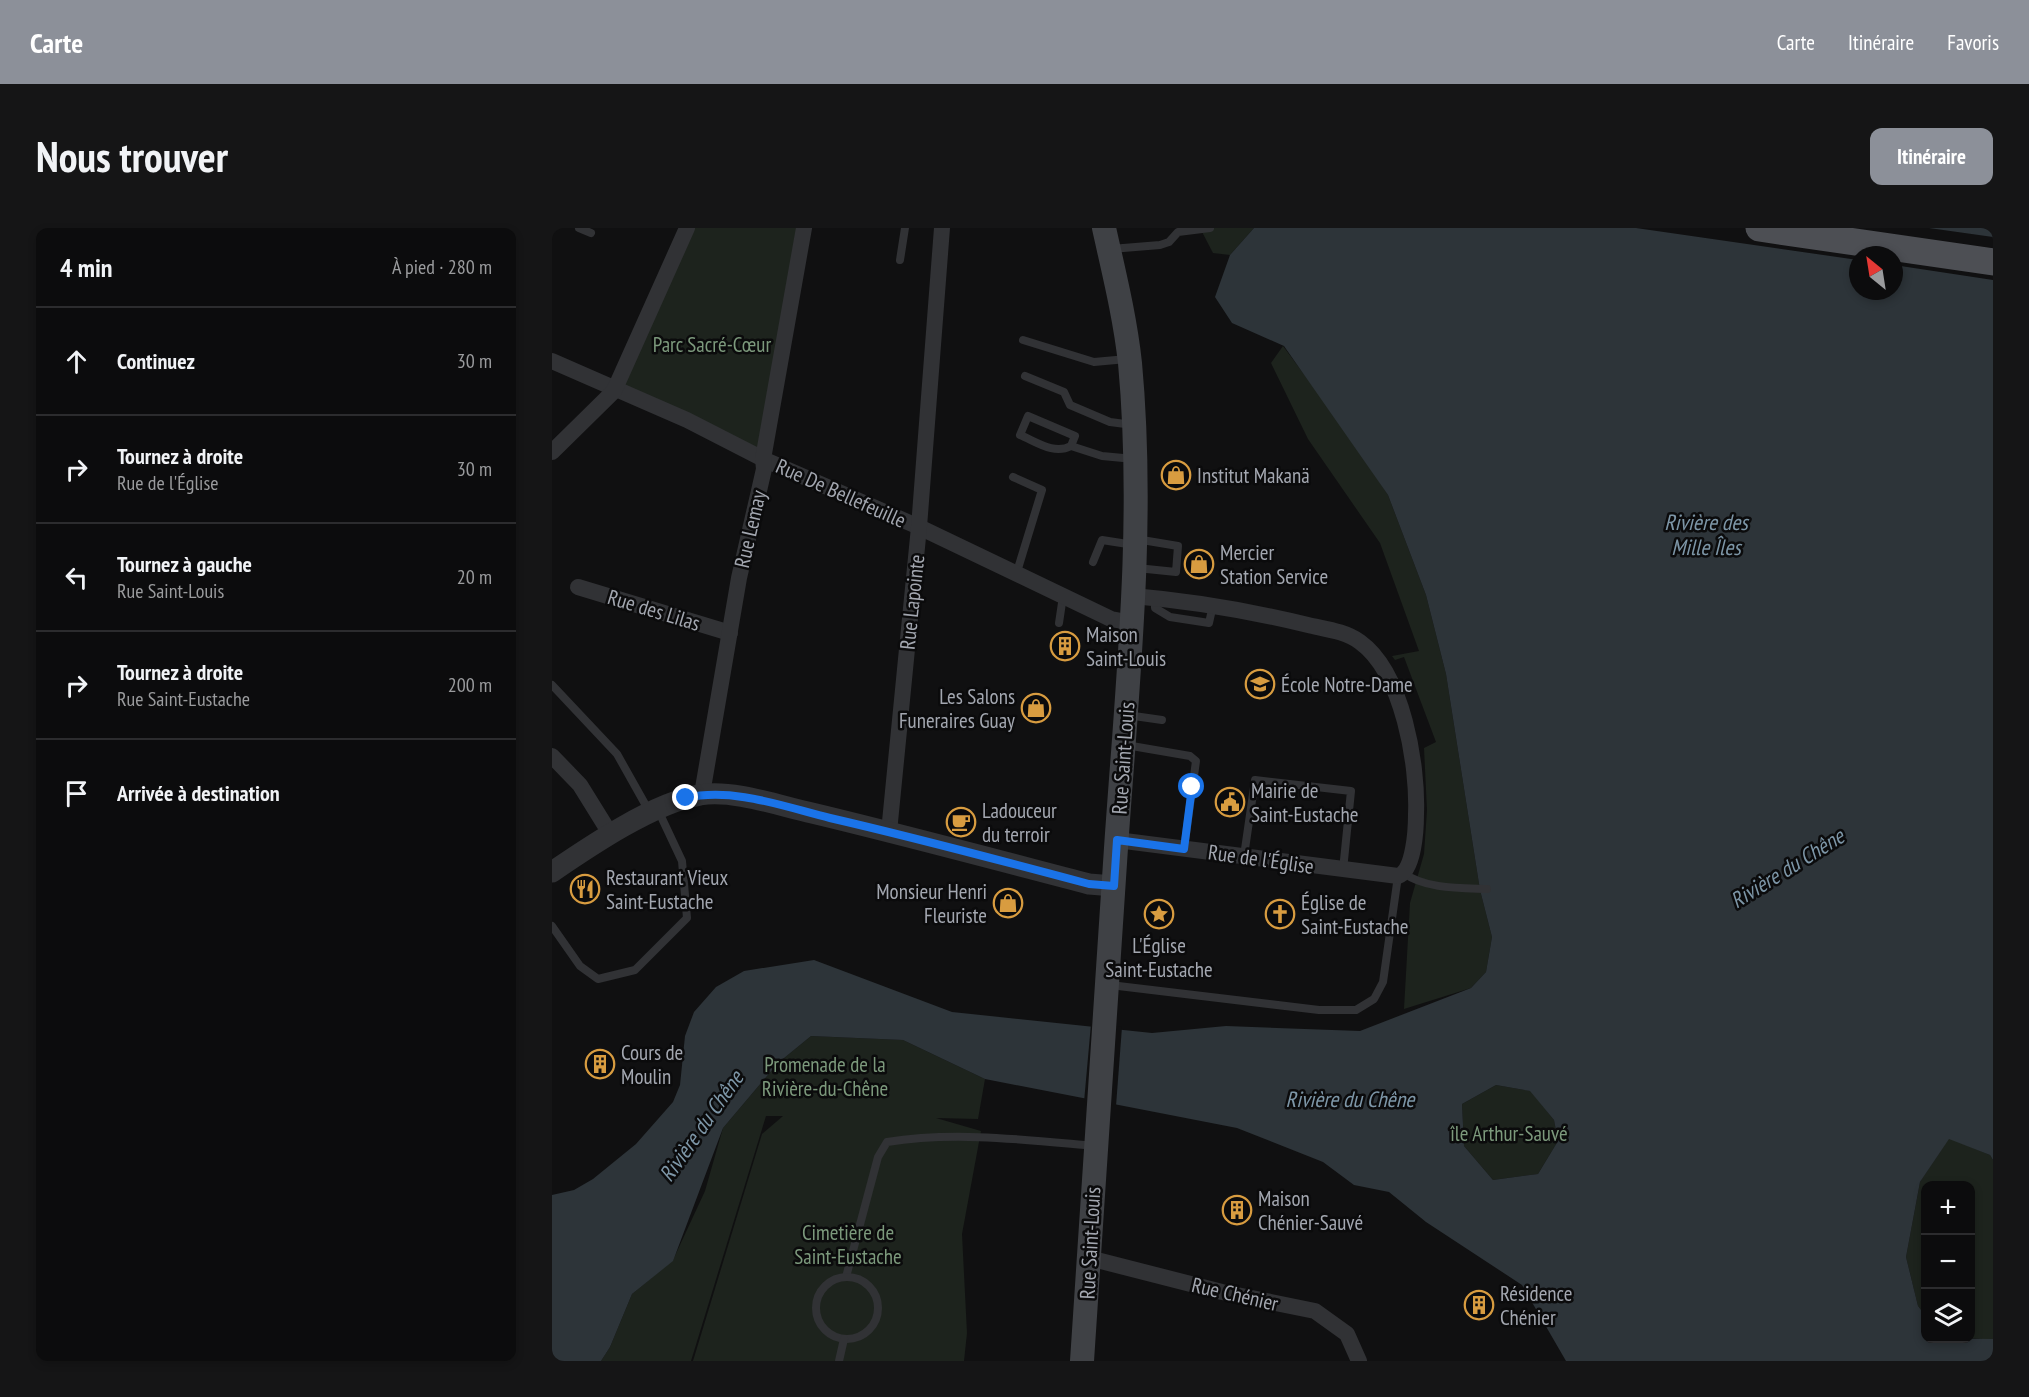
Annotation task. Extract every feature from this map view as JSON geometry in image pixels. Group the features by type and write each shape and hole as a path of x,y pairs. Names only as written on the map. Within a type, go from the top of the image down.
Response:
{"main road":[{"path":"1759,228 1993,262"},
{"name":"Rue Saint-Louis","path":"1082,1361 1132,623 1144,597 1134,551 1134,425 1129,359 1122,305 1107,238"}],"street":[{"path":"552,452 614,390 687,228"},
{"name":"Rue Lemay","path":"702,794 739,578 764,469 763,459 804,228"},
{"name":"Rue Lapointe","path":"890,832 919,527 942,228"},
{"name":"Rue De Bellefeuille","path":"552,361 687,420 763,459 919,527 1111,619 1132,623"},
{"name":"Rue des Lilas","path":"578,587 730,633"},
{"path":"1144,597 1213,605 1345,635 1359,642 1374,655 1398,702 1412,749 1417,813 1409,864 1401,875"},
{"path":"552,756 580,784 611,835"},
{"path":"552,872 611,835 655,812 702,794 742,798 890,832 1089,884 1114,886"},
{"name":"Rue de l'Église","path":"1117,840 1342,870 1401,875"},
{"name":"Rue Chénier","path":"1089,1258 1222,1292 1315,1311 1347,1334 1359,1361"}],"lane":[{"path":"579,228 591,233"},
{"path":"900,260 905,228"},
{"path":"1107,238 1160,245 1168,242 1178,232 1210,228"},
{"path":"1023,340 1094,362 1129,359"},
{"path":"1025,376 1064,392 1070,405 1110,422 1134,425"},
{"path":"1071,446 1075,436 1028,416 1020,435 1059,451 1071,446 1102,456 1134,459"},
{"path":"1013,477 1042,490 1016,575"},
{"path":"1093,562 1102,540 1134,551 1176,572 1178,546 1134,551"},
{"path":"1059,623 1063,596"},
{"path":"552,685 617,754 655,812 682,861 687,918 635,970 598,979 580,966 552,926"},
{"path":"1126,715 1162,720"},
{"path":"1124,745 1190,756 1196,761 1184,849"},
{"path":"1244,856 1255,780 1351,791 1342,870"},
{"path":"1107,984 1319,1010 1356,1010 1374,999 1383,982 1401,875 1437,884 1487,889"},
{"path":"846,1277 878,1157 888,1142 915,1137 989,1138 1096,1146"},
{"path":"846,1277 866,1284 873,1292 878,1310 870,1328 861,1336 844,1339 833,1336 820,1325 816,1302 820,1292 830,1282 846,1277"},
{"path":"839,1361 844,1339"}],"green space":[{"name":"Parc Sacré-Cœur","path":"687,228 804,228 763,459 614,391"},
{"path":"1200,228 1254,228 1230,255 1213,253"},
{"path":"1283,346 1344,428 1388,495 1426,595 1446,674 1480,890 1492,937 1486,972 1471,988 1404,1009 1410,903 1424,854 1427,810 1424,748 1436,742 1404,657 1395,660 1392,656 1419,651 1380,543 1308,439 1271,363"},
{"name":"Cimetière de Saint-Eustache","path":"811,1036 903,1040 985,1079 978,1119 936,1118 981,1131 962,1234 967,1333 964,1361 693,1361 762,1134 783,1116 766,1116 691,1361 601,1361 610,1347 632,1294 673,1260 705,1191 723,1128 778,1063"},
{"name":"île Arthur-Sauvé","path":"1496,1085 1531,1091 1554,1120 1558,1141 1538,1174 1493,1180 1464,1146 1462,1104"},
{"path":"1949,1138 1990,1155 1993,1160 1993,1340 1975,1338 1975,1181 1921,1181 1921,1310 1918,1306 1906,1257 1920,1182"}],"water":[{"name":"Rivière des Mille Îles","path":"1254,228 1993,228 1993,1160 1990,1155 1949,1139 1920,1182 1906,1257 1918,1306 1921,1310 1921,1343 1975,1343 1975,1339 1993,1339 1993,1361 1566,1361 1522,1285 1426,1222 1389,1192 1354,1185 1323,1162 1237,1128 985,1079 903,1040 811,1036 778,1063 723,1128 673,1261 632,1294 610,1347 601,1361 552,1361 552,1195 574,1190 593,1179 636,1144 673,1102 680,1085 685,1036 694,1012 716,987 744,971 814,960 952,1012 1152,1033 1226,1026 1360,1031 1471,988 1486,972 1492,937 1480,890 1446,674 1426,595 1388,495 1284,346 1232,323 1215,297 1230,255","holes":["1496,1085 1530,1091 1554,1120 1558,1141 1538,1174 1493,1180 1464,1146 1462,1104"]}],"pier":[{"path":"1636,228 1929,228 1993,237 1993,280 1903,266 1903,246 1849,246 1849,259"},
{"path":"1091,1024 1122,1027 1116,1106 1084,1102"}],"place":[{"name":"Institut Makanä","path":"1176,475"},
{"name":"Mercier Station Service","path":"1199,564"},
{"name":"Maison Saint-Louis","path":"1065,646"},
{"name":"École Notre-Dame","path":"1260,684"},
{"name":"Les Salons Funeraires Guay","path":"1036,708"},
{"name":"Mairie de Saint-Eustache","path":"1230,802"},
{"name":"Ladouceur du terroir","path":"961,822"},
{"name":"Restaurant Vieux Saint-Eustache","path":"585,889"},
{"name":"Monsieur Henri Fleuriste","path":"1008,903"},
{"name":"L'Église Saint-Eustache","path":"1159,914"},
{"name":"Église de Saint-Eustache","path":"1280,914"},
{"name":"Cours de Moulin","path":"600,1064"},
{"name":"Maison Chénier-Sauvé","path":"1237,1210"},
{"name":"Résidence Chénier","path":"1479,1305"}],"route":[{"path":"686,798 713,794 742,798 890,832 1089,884 1114,886 1117,840 1184,849 1192,787"}],"water label":[{"name":"Rivière du Chêne","path":"1787,868"},
{"name":"Rivière du Chêne","path":"1350,1099"},
{"name":"Rivière du Chêne","path":"701,1126"}],"park label":[{"name":"Promenade de la Rivière-du-Chêne","path":"825,1076"}]}
